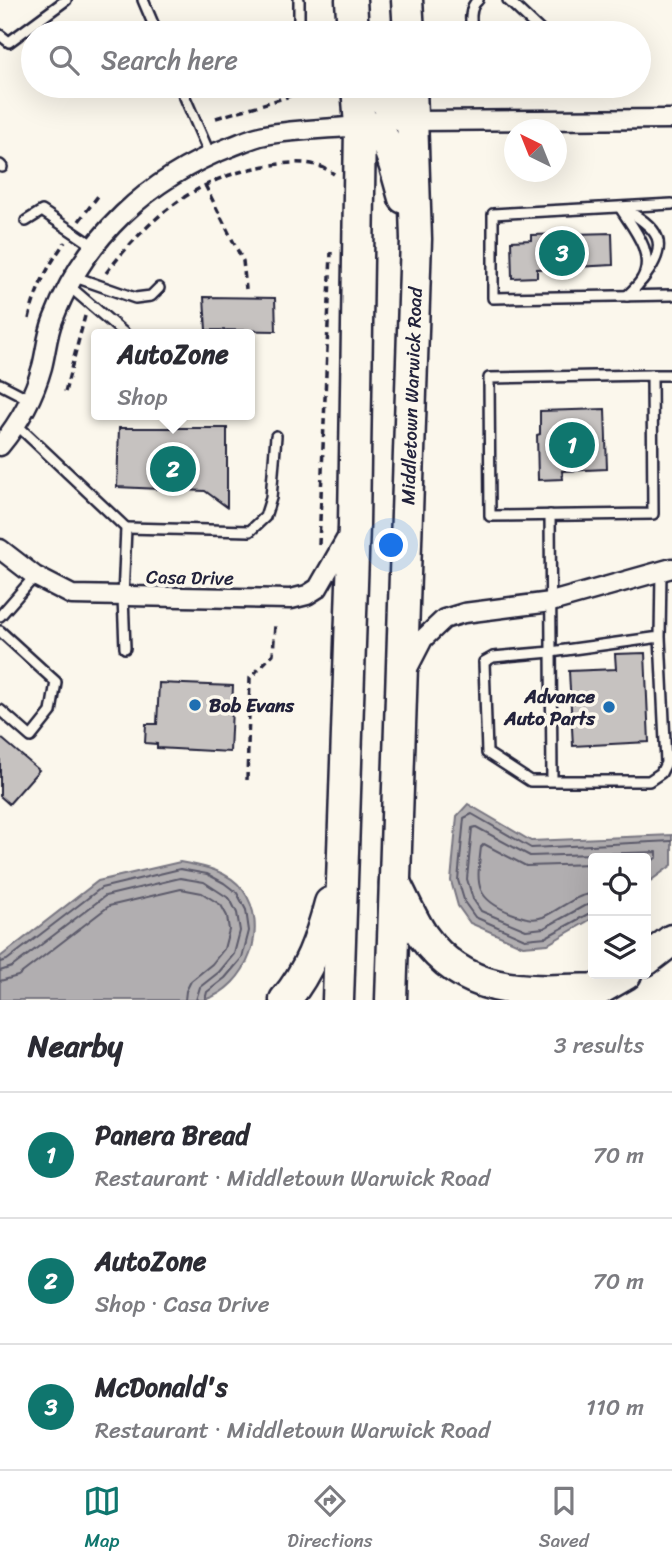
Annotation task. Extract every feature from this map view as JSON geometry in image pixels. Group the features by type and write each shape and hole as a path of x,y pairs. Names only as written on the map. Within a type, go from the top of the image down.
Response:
{"main road":[{"path":"407,0 408,21"},
{"path":"338,1000 354,525 360,126 358,98"},
{"path":"383,98 401,118 413,121"},
{"name":"Middletown Warwick Road","path":"391,1000 416,239 412,98"},
{"path":"360,126 374,128 386,144 416,239"},
{"path":"285,1000 309,963 324,929 343,852"},
{"path":"395,882 423,936 467,977 497,987 589,995 617,979"},
{"path":"651,956 672,940"}],"street":[{"path":"413,121 672,119"},
{"path":"0,446 17,425 29,399 41,369 52,322 72,281 94,246 130,206 163,180 210,155 263,135 360,126"},
{"name":"Casa Drive","path":"0,549 35,576 72,595 291,599 307,595 318,588 354,525"},
{"path":"402,679 423,639 444,619 464,613 551,602 666,569"}],"lane":[{"path":"37,21 65,0"},
{"path":"143,0 152,21"},
{"path":"299,0 299,21"},
{"path":"472,21 474,3 478,0"},
{"path":"508,0 530,21"},
{"path":"0,35 9,42 21,33"},
{"path":"185,98 210,155"},
{"path":"672,204 493,214 493,298 672,295"},
{"path":"619,207 660,228 667,239 668,253 661,267 642,280 627,296"},
{"path":"619,207 644,247 647,263 642,280"},
{"path":"26,221 42,211 94,246"},
{"path":"72,281 96,285 135,298 151,296 159,288"},
{"path":"72,281 88,302 118,329"},
{"path":"652,375 653,514 490,516 489,377 652,375 672,375"},
{"path":"0,384 29,399"},
{"path":"17,425 126,528 250,531 265,517 271,498 276,436"},
{"path":"550,515 552,780"},
{"path":"125,648 123,597 126,528"},
{"path":"660,637 493,657 484,662 487,753 530,781 649,780 661,773 666,763 660,637 666,569"},
{"path":"0,616 35,576"},
{"path":"0,631 56,682 51,712 31,737 0,710"}],"path":[{"path":"216,118 284,98"},
{"path":"96,285 132,240 187,194 205,185 250,168 299,162 323,167 339,180"},
{"path":"205,185 243,261 246,289"},
{"path":"29,319 39,285 98,196"},
{"path":"317,553 320,538 332,247"},
{"path":"65,392 88,302"},
{"path":"247,780 250,678 273,654 275,625"}],"water":[{"path":"468,804 531,841 672,835 672,865 651,880 651,853 588,853 588,921 548,944 523,946 470,923 458,906 451,881 457,816"},
{"path":"180,862 222,873 237,883 251,905 254,938 250,954 232,983 219,993 204,1000 0,1000 0,957 98,881"}],"building":[{"path":"612,233 613,265 537,269 537,277 512,278 511,241 531,240 531,235"},
{"path":"204,297 275,298 276,331 206,329"},
{"path":"605,409 607,469 562,471 563,479 538,480 537,435 540,434 540,411"},
{"path":"119,428 227,428 227,507 205,491 117,487"},
{"name":"Advance Auto Parts","path":"645,653 649,742 573,746 569,671 616,669 615,654"},
{"name":"Bob Evans","path":"159,683 233,686 230,752 157,748 157,744 145,743 146,724 157,724"},
{"path":"0,737 39,770 9,804 0,796"}],"place":[{"name":"McDonald's","path":"562,253"},
{"name":"Panera Bread","path":"572,445"},
{"name":"AutoZone","path":"173,469"},
{"name":"Bob Evans","path":"195,705"},
{"name":"Advance Auto Parts","path":"609,707"}]}
